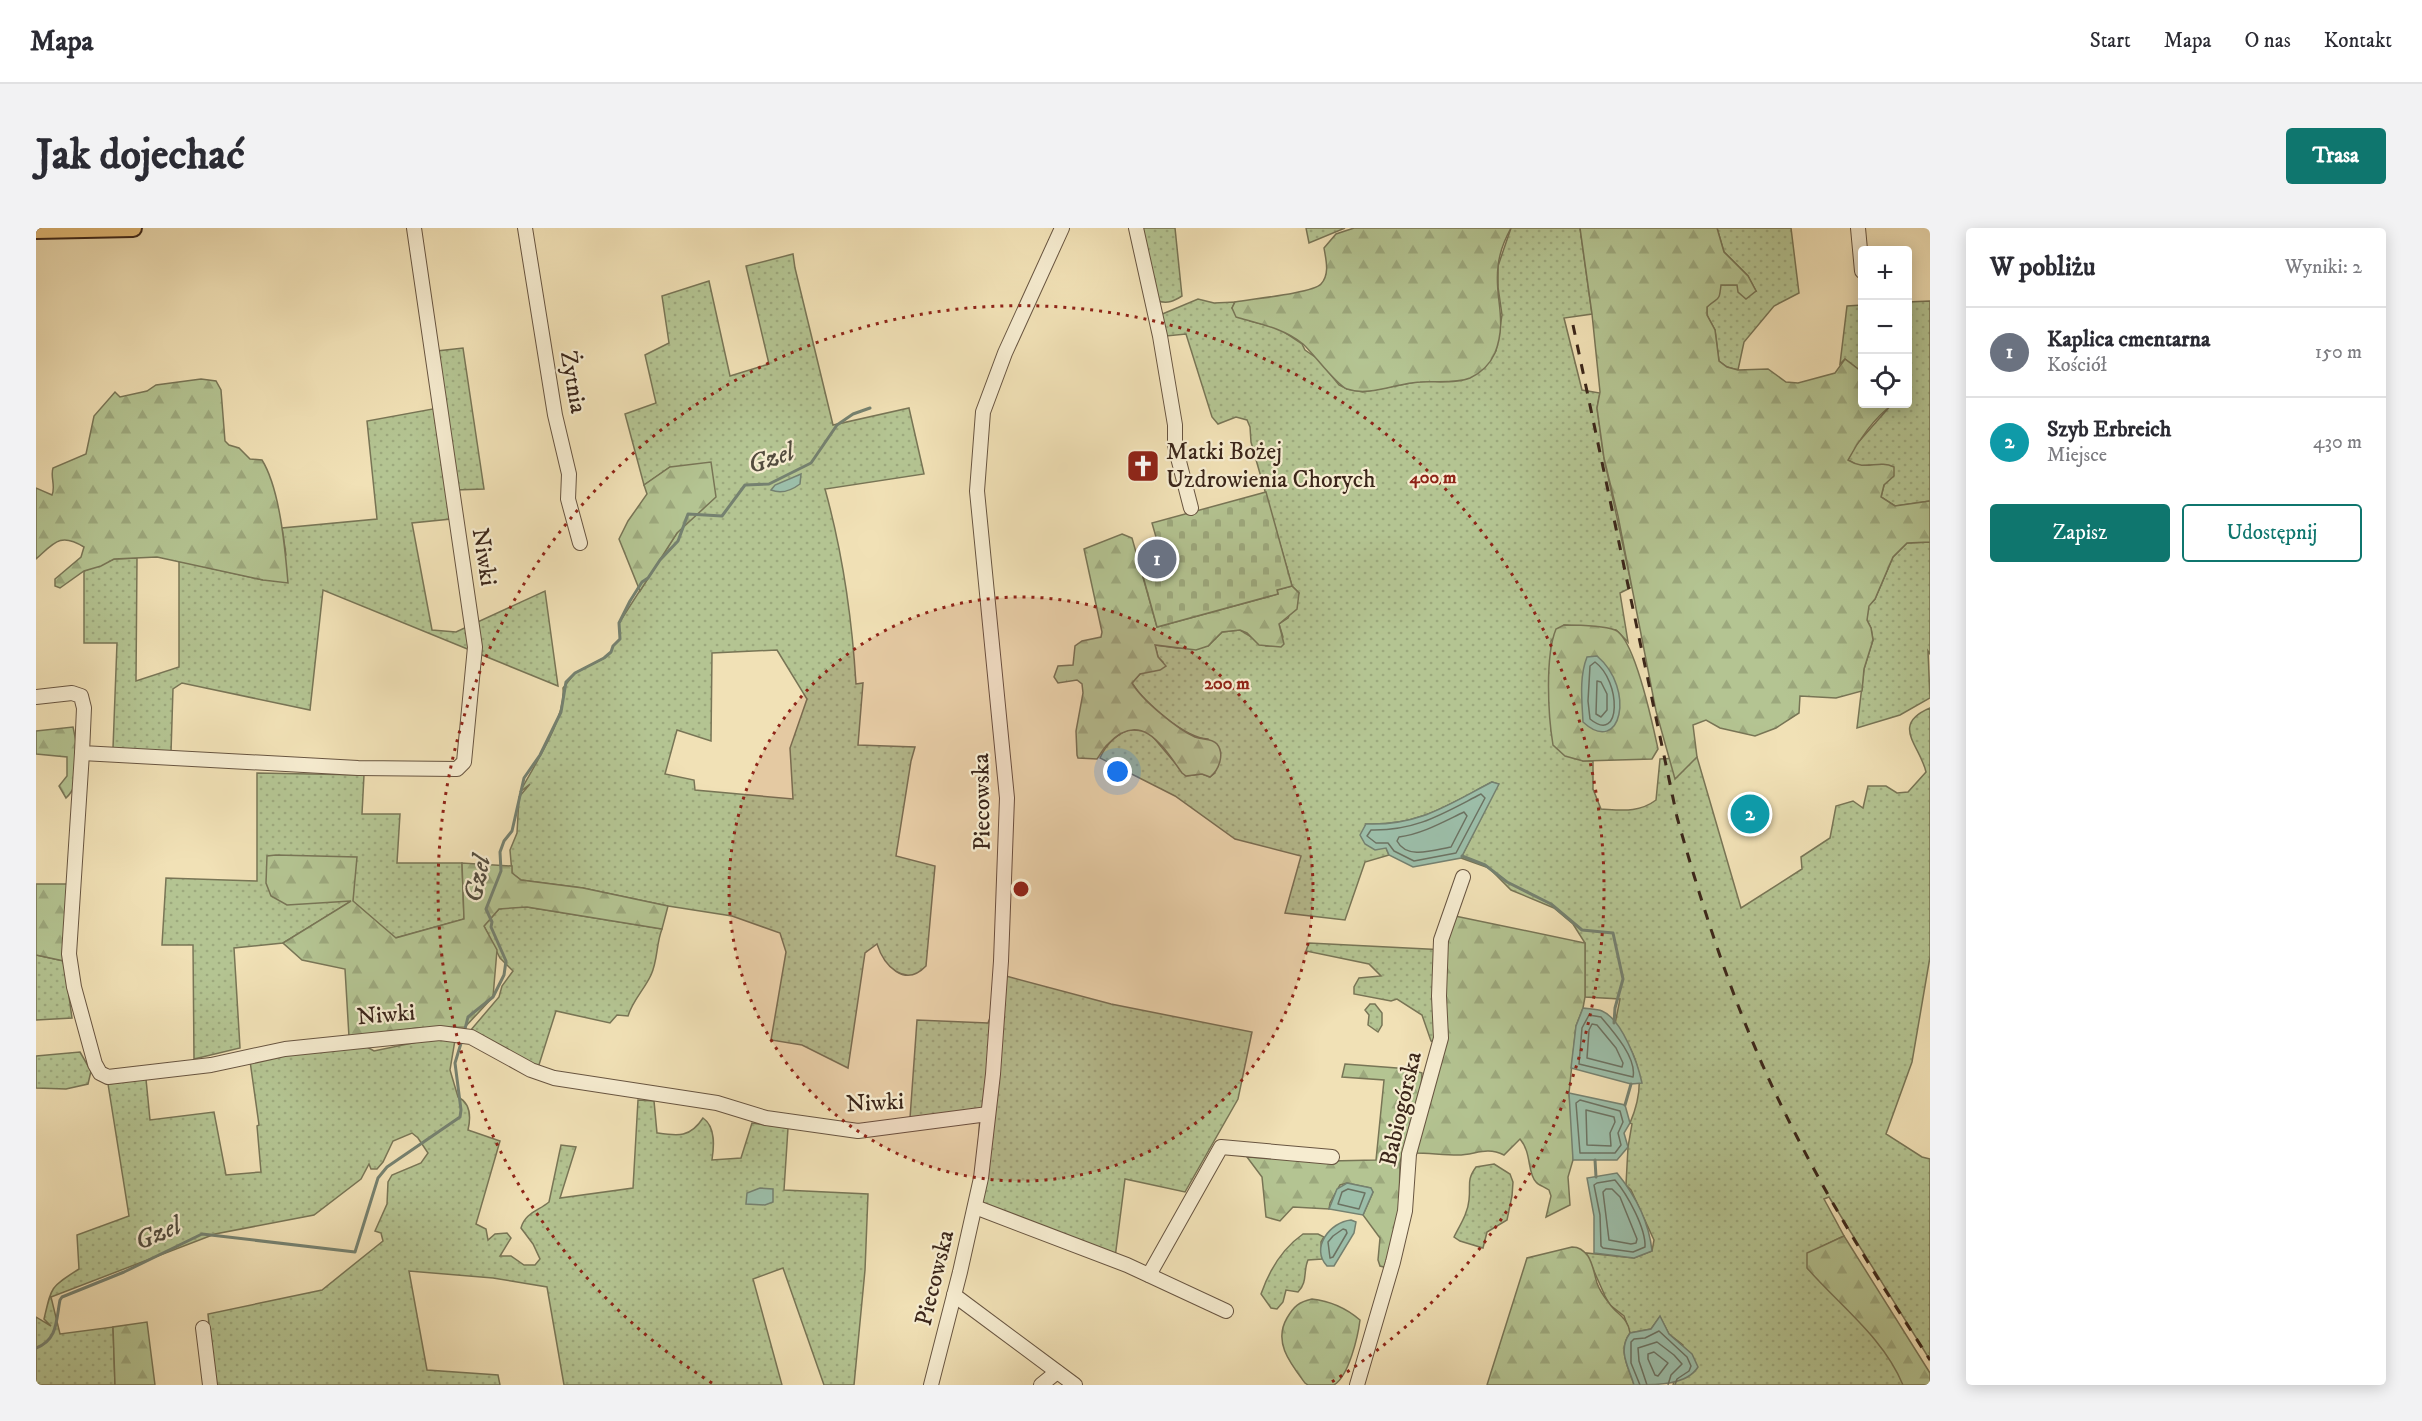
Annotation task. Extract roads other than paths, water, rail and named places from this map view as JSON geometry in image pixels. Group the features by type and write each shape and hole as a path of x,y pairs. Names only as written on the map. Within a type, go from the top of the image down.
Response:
{"main road":[{"path":"36,230 133,228"}],"street":[{"name":"Niwki","path":"82,753 358,768 457,768 464,762 475,647 414,228"},
{"name":"Żytnia","path":"525,228 555,415 569,474 568,499 580,543"},
{"name":"Piecowska","path":"931,1385 981,1178 1001,961 1007,798 977,491 979,447 983,412 1005,353 1062,228"},
{"path":"1136,228 1160,336 1175,425 1175,446 1191,508"},
{"path":"1858,228 1860,246"},
{"name":"Niwki","path":"36,697 72,693 81,696 84,708 69,954 74,987 95,1064 100,1073 108,1077 211,1065 285,1049 440,1033 464,1035 531,1070 554,1078 717,1103 766,1118 813,1126 858,1131 988,1114"},
{"name":"Babiogórska","path":"1357,1385 1393,1262 1405,1211 1409,1154 1441,1038 1439,996 1441,940 1463,877"},
{"path":"1149,1275 1221,1147 1332,1157"},
{"path":"975,1207 1149,1275 1226,1311"},
{"path":"954,1295 1075,1385"},
{"path":"203,1328 210,1385"},
{"path":"1041,1385 1057,1372"}],"water":[{"path":"801,474 800,484 794,488 786,491 771,490 775,485"},
{"path":"1597,656 1609,670 1617,685 1620,701 1619,714 1614,725 1607,731 1596,731 1583,722 1584,665 1587,657"},
{"path":"1492,782 1499,784 1461,858 1413,867 1389,855 1386,848 1375,850 1365,844 1360,835 1366,824 1402,822 1417,818"},
{"path":"1583,1008 1602,1011 1616,1023 1633,1054 1642,1083 1631,1084 1571,1068 1576,1026"},
{"path":"1569,1093 1625,1105 1630,1123 1624,1133 1628,1147 1617,1160 1573,1160"},
{"path":"1617,1173 1630,1190 1640,1209 1650,1240 1652,1251 1634,1258 1594,1253 1594,1216 1587,1178"},
{"path":"1347,1183 1371,1188 1373,1192 1363,1215 1329,1209 1337,1189"},
{"path":"760,1188 773,1189 773,1202 765,1205 746,1204 747,1193"},
{"path":"1351,1220 1356,1222 1354,1233 1334,1266 1327,1266 1322,1259 1321,1252 1325,1237 1336,1226"},
{"path":"1660,1316 1669,1334 1692,1354 1698,1367 1693,1373 1679,1381 1634,1385 1625,1359 1626,1340 1630,1333 1651,1329"}],"waterway":[{"name":"Gzel","path":"464,1033 468,1017 493,997 504,975 506,961 486,909 501,871 500,852 504,841 512,831 524,778 540,755 561,712 566,682 575,673 611,652 620,639 619,623 630,601 642,582 648,578 660,560 678,541 688,514 722,516 745,485 769,484 811,463 837,425 853,414 870,408"},
{"path":"1462,856 1485,865 1507,882 1551,904 1582,930 1613,933 1623,979 1615,1008 1614,1023"},
{"name":"Gzel","path":"36,1348 52,1335 62,1297 124,1272 202,1234 355,1252 378,1178 387,1167 460,1117 455,1063 462,1040"},
{"path":"1625,1105 1631,1084"},
{"path":"1595,1160 1596,1177"}],"railway":[{"path":"1573,325 1677,817 1713,937 1758,1054 1808,1159 1876,1275 1930,1360"}],"place":[{"name":"Matki Bożej Uzdrowienia Chorych","path":"1143,466"},
{"name":"Kaplica cmentarna","path":"1157,559"},
{"name":"Szyb Erbreich","path":"1750,814"}]}
